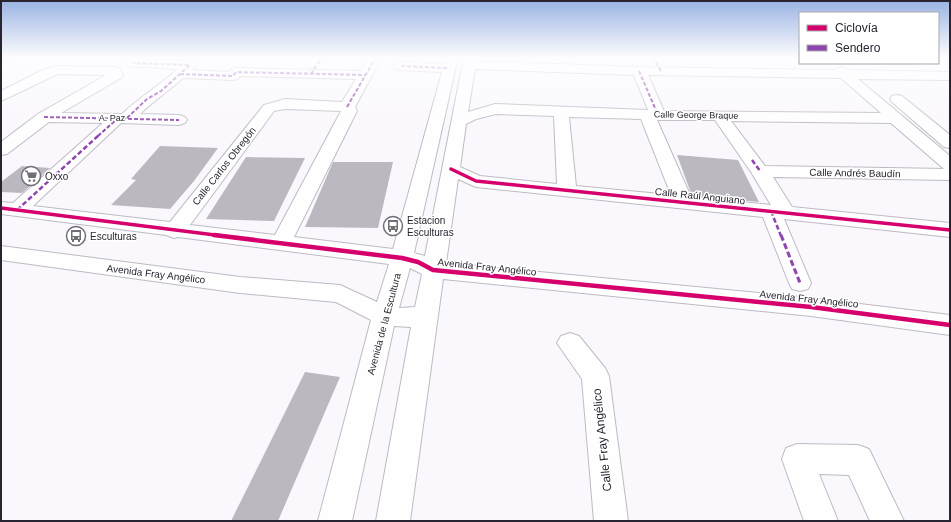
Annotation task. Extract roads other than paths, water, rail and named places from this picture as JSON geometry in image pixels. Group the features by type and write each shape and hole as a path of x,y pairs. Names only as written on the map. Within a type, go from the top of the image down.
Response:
{"street":[{"path":"1,97 33,81"},
{"path":"1,150 58,108 105,81"},
{"path":"9,209 122,118 147,99 161,91 172,81"},
{"path":"280,243 349,111 348,107 362,81"},
{"name":"Avenida de la Escultura","path":"335,521 385,316 402,258 446,81"},
{"path":"392,521 466,81"},
{"path":"642,81 652,115 684,203"},
{"path":"862,81 897,118 950,165"},
{"path":"876,81 950,143"},
{"name":"Calle George Braque","path":"463,99 495,109 652,115 897,118"},
{"name":"Calle Carlos Obregón","path":"174,231 270,108 278,105 348,107"},
{"name":"Calle George Braque","path":"459,122 476,114 495,109"},
{"path":"561,111 567,190"},
{"path":"719,115 756,165 778,212 800,283"},
{"name":"A. Paz","path":"44,118 180,120"},
{"path":"922,119 943,120"},
{"name":"Calle Andrés Baudín","path":"756,165 950,175"},
{"name":"Calle Raúl Anguiano","path":"451,169 476,181 950,230"},
{"name":"Calle Raúl Anguiano","path":"447,190 476,181"},
{"name":"Avenida Fray Angélico","path":"9,209 174,231 402,258 418,262 433,270 811,307 950,324"},
{"name":"Avenida Fray Angélico","path":"1,254 240,285 340,294 385,316 410,318 426,314"},
{"name":"Calle Fray Angélico","path":"570,343 595,376 611,521"},
{"path":"821,521 797,459 858,460 887,521"}],"place":[{"name":"Oxxo","path":"31,176"},
{"name":"Estacion Esculturas","path":"393,226"},
{"name":"Esculturas","path":"76,236"}]}
